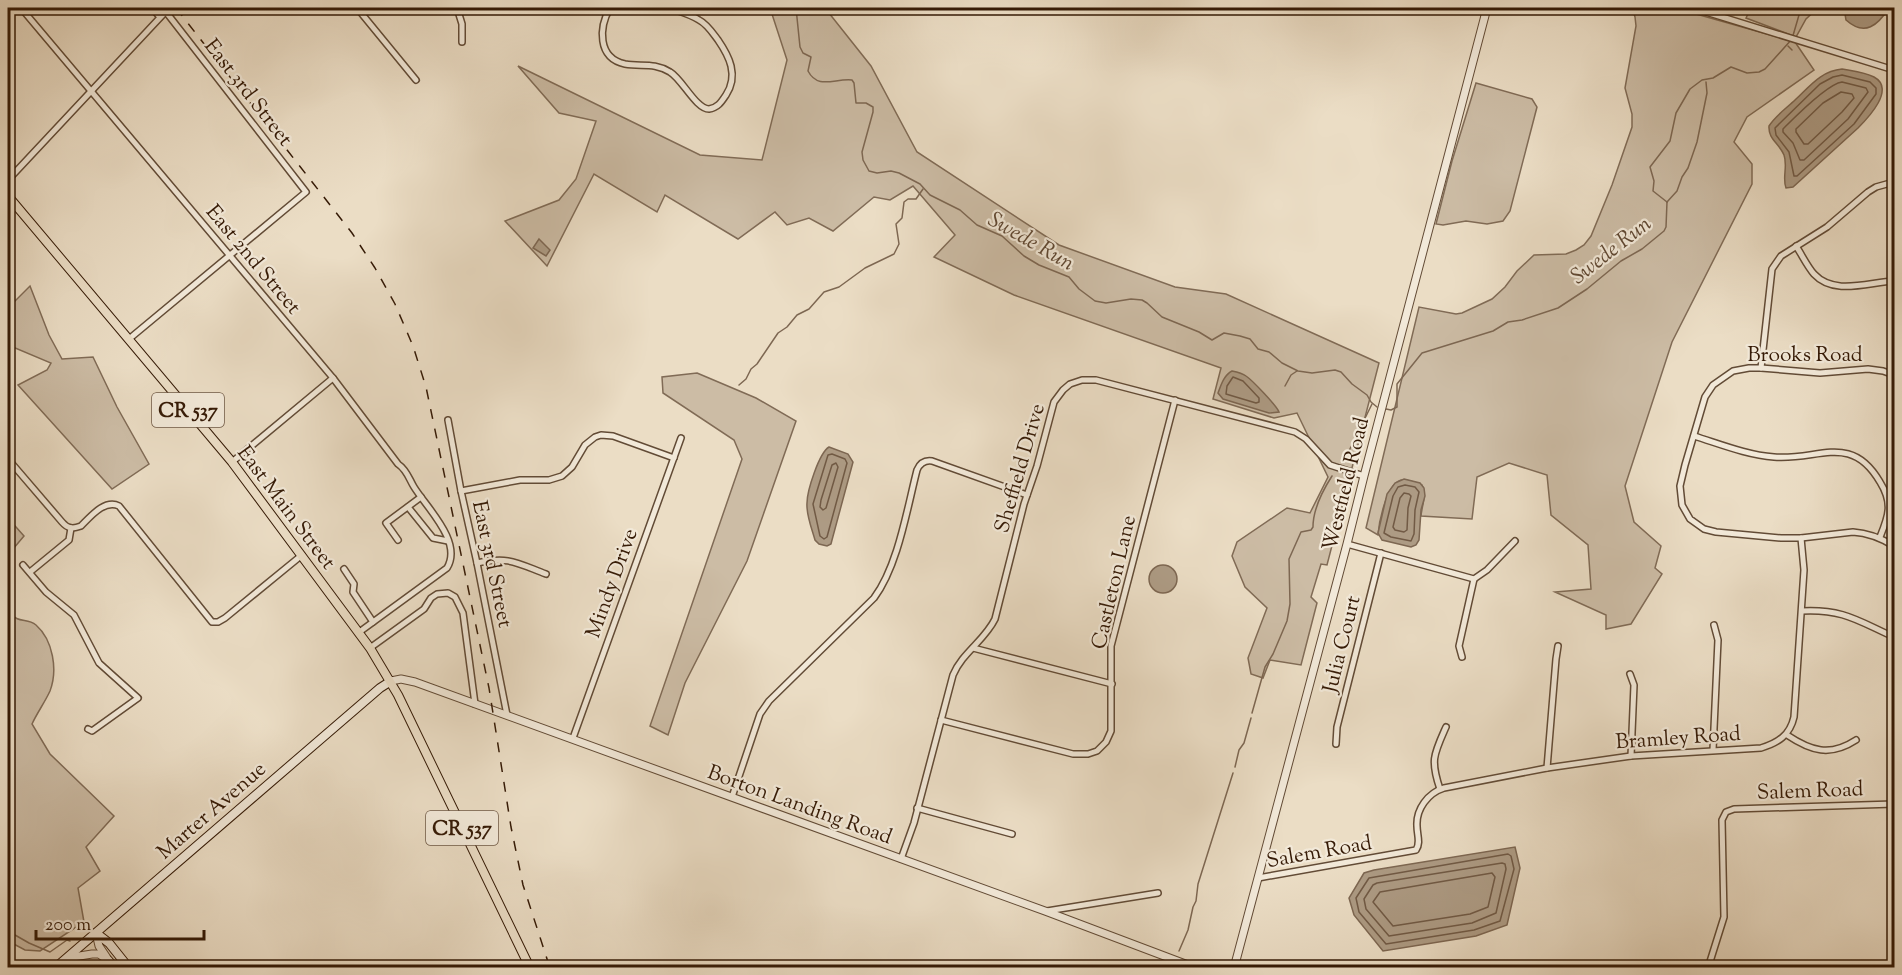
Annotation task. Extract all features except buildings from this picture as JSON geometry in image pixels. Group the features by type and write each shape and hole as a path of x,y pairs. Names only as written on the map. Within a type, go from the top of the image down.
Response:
{"main road":[{"name":"East Main Street","path":"8,196 232,462 370,648 391,681"},
{"name":"Marter Avenue","path":"55,968 380,688 391,681"},
{"name":"CR 537","path":"391,681 530,968"},
{"path":"96,933 109,944 129,968"},
{"path":"108,960 115,968"}],"street":[{"name":"East 2nd Street","path":"21,8 333,378 398,465 405,468 421,497 443,528 448,541"},
{"path":"152,8 160,17"},
{"path":"357,8 416,80"},
{"path":"458,8 462,24 462,42"},
{"path":"610,8 604,22 602,39 609,56 626,64 648,64 668,71 681,81 701,106 706,109 714,108 729,90 731,82 732,71 727,52 705,24 669,8"},
{"name":"Westfield Road","path":"1234,968 1486,8"},
{"path":"1693,8 1894,70"},
{"path":"8,180 167,10"},
{"name":"East 3rd Street","path":"167,10 306,192 230,255"},
{"path":"1761,368 1772,268 1781,256 1827,226 1876,187 1894,182"},
{"path":"1796,246 1814,273 1828,284 1846,287 1894,281"},
{"path":"129,339 230,255"},
{"name":"Brooks Road","path":"1894,375 1868,369 1820,373 1749,368 1733,372 1713,385 1705,397 1684,465 1680,486 1682,505 1690,519 1704,529 1780,538 1853,532 1880,537 1894,546"},
{"path":"232,462 333,378"},
{"name":"Sheffield Drive","path":"901,859 954,671 995,619 1054,402 1070,384 1082,380 1096,380 1298,433 1330,465 1364,476"},
{"name":"Castleton Lane","path":"941,720 1073,754 1088,754 1104,746 1112,731 1111,646 1175,400"},
{"name":"East 3rd Street","path":"448,420 507,715"},
{"path":"461,491 520,480 556,479 568,472 585,445 601,435 613,436 674,458"},
{"path":"1694,436 1772,457 1789,458 1834,452 1853,454 1862,459 1876,474 1889,500 1886,523 1880,537"},
{"name":"Mindy Drive","path":"573,738 681,438"},
{"path":"8,459 69,528 69,540 30,572"},
{"path":"732,797 760,714 769,702 874,598 884,585 897,548 917,470 923,462 932,461 1027,495"},
{"path":"398,540 386,524 421,497"},
{"path":"69,528 81,526 104,506 116,504 123,509 212,622 225,618 302,555"},
{"path":"358,633 447,568 450,558 448,541 433,538 408,507"},
{"path":"1801,538 1804,570 1802,611 1794,717 1787,735 1804,746 1816,750 1845,748 1856,740"},
{"path":"1462,657 1459,646 1474,579 1487,570 1515,541"},
{"path":"1347,544 1474,579"},
{"name":"Julia Court","path":"1336,744 1337,727 1381,553"},
{"path":"477,563 498,559 509,560 546,574"},
{"path":"23,565 46,592 76,618 93,654 102,666 138,698 92,731 88,729"},
{"path":"344,569 354,584 353,592 373,622"},
{"path":"370,648 424,609 434,596 441,593 452,595 458,601 463,613 475,704"},
{"path":"1802,611 1842,613 1894,637"},
{"path":"1713,750 1718,640 1714,625"},
{"path":"1547,768 1558,645"},
{"path":"973,648 1112,684"},
{"path":"1630,674 1634,686 1631,756"},
{"name":"Borton Landing Road","path":"391,681 401,679 415,682 573,738 1196,968"},
{"path":"1440,789 1434,770 1434,758 1446,727"},
{"name":"Bramley Road","path":"1440,789 1547,768 1631,756 1761,748 1776,744 1787,735"},
{"name":"Salem Road","path":"1258,878 1413,852 1418,847 1417,817 1424,802 1440,789"},
{"name":"Salem Road","path":"1708,968 1724,917 1722,820 1726,812 1734,809 1894,804"},
{"path":"917,807 1012,834"},
{"path":"1045,911 1158,893"},
{"path":"96,933 99,946 108,960"},
{"path":"67,958 99,954 108,960"}],"shaded area":[{"path":"770,8 825,8 871,66 917,152 1059,245 1175,287 1226,294 1379,363 1327,565 1321,564 1311,597 1317,603 1301,665 1270,660 1263,678 1251,674 1248,658 1267,608 1245,587 1232,556 1237,542 1287,508 1310,513 1328,477 1297,413 1274,418 1213,399 1221,368 1014,295 934,257 955,235 913,186 890,200 874,197 833,231 809,218 787,225 775,212 738,239 665,195 657,212 594,174 547,266 505,221 559,200 576,179 596,121 559,113 518,66 700,155 762,160 787,60"},
{"path":"1632,8 1675,8 1795,42 1814,70 1747,117 1734,142 1752,164 1752,184 1672,342 1625,486 1634,522 1661,546 1655,568 1662,574 1631,624 1606,629 1606,615 1555,592 1591,589 1588,545 1551,515 1547,475 1509,463 1477,477 1472,519 1421,516 1424,496 1422,485 1403,480 1397,482 1388,494 1378,535 1366,528 1419,307 1456,314 1462,313 1492,299 1534,255 1566,254 1584,245 1591,236 1632,127 1632,114 1625,88 1636,26"},
{"path":"1751,8 1818,8 1806,19 1796,37 1746,18"},
{"path":"1476,83 1532,99 1537,107 1510,211 1503,221 1487,224 1466,221 1436,224 1452,161"},
{"path":"30,286 49,335 62,359 93,357 117,407 149,464 112,489 18,385 47,370 51,363 8,345 8,308"},
{"path":"697,373 756,398 796,421 747,561 685,683 668,735 650,726 742,459 734,440 663,393 662,377"},
{"path":"8,518 24,536 8,555"},
{"path":"8,611 16,618 36,625 42,631 50,647 54,665 50,691 32,724 50,754 114,816 86,847 100,871 78,888 84,922 40,951 25,950 8,941"}],"water":[{"path":"1844,8 1889,8 1876,24 1859,28 1846,20"},
{"path":"1842,69 1870,75 1880,82 1882,89 1878,103 1858,128 1793,187 1786,188 1784,155 1772,138 1769,126 1816,80 1835,70"},
{"path":"539,239 550,250 546,256 533,248"},
{"path":"1232,371 1249,378 1279,412 1269,413 1223,399 1218,393 1225,378"},
{"path":"829,447 848,454 853,462 831,544 827,546 815,540 808,517 807,503 814,473 821,457"},
{"path":"1404,479 1420,483 1424,488 1425,496 1421,510 1419,540 1411,547 1382,540 1378,533 1387,494 1395,483"},
{"path":"1163,565 1173,569 1177,579 1173,589 1163,593 1153,589 1149,579 1153,569"},
{"path":"1515,847 1520,868 1507,925 1476,936 1383,951 1354,915 1349,898 1364,873"}],"waterway":[{"name":"Swede Run","path":"796,8 800,47 803,53 811,57 808,71 812,77 822,82 852,80 856,103 866,103 873,107 862,152 863,160 869,171 899,173 920,184 930,195 960,210 977,225 1002,236 1024,256 1039,265 1069,277 1079,289 1095,301 1106,303 1131,299 1142,300 1162,317 1199,332 1212,340 1224,333 1240,336 1250,339 1258,349 1269,352 1282,363 1298,371 1312,373 1335,370 1341,372 1377,407"},
{"name":"Swede Run","path":"1667,202 1653,191 1654,181 1650,167 1670,141 1676,113 1690,89 1702,80 1713,78 1731,67 1747,73 1765,69 1792,39 1803,8"},
{"path":"1788,46 1792,50"},
{"path":"1667,202 1677,191 1697,142 1707,93 1706,82"},
{"path":"739,385 746,379 778,333 787,327 797,315 809,309 824,292 839,287 865,268 894,254 899,244 896,224 902,218 904,202 908,199 916,199 923,189"},
{"name":"Swede Run","path":"1386,409 1391,410 1397,407 1397,384 1422,353 1493,331 1508,322 1522,320 1558,308 1664,231 1667,202"},
{"path":"1285,386 1291,375 1297,371"},
{"path":"1343,463 1372,404"},
{"path":"1252,713 1265,667 1287,621 1290,604 1289,559 1301,532 1311,530 1313,527 1319,500 1332,476"},
{"path":"1235,767 1251,718"},
{"path":"1179,951 1188,930 1198,884 1233,773"},
{"path":"8,931 50,952 67,940 70,941"}],"railway":[{"path":"176,8 352,233 395,304 413,346 426,387 489,688 511,827 523,885 550,968"}]}
